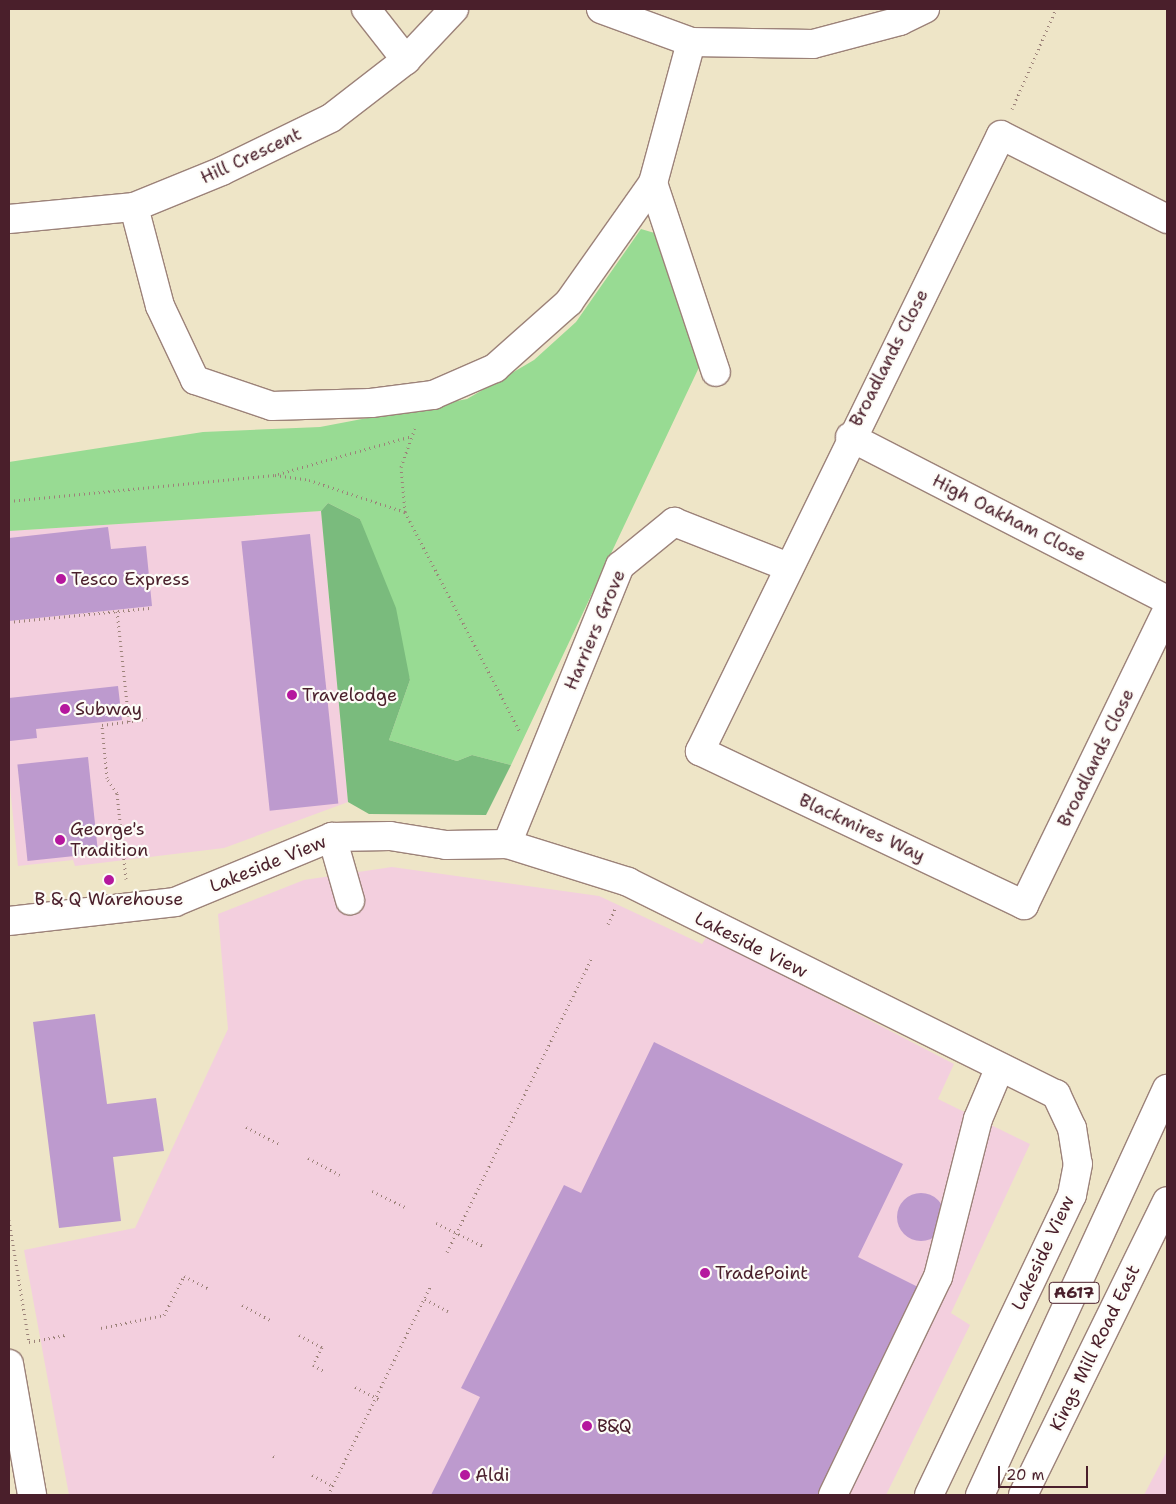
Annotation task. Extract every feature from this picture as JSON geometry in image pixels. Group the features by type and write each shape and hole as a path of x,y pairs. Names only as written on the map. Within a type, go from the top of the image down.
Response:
{"main road":[{"path":"366,9 406,60"},
{"name":"Hill Crescent","path":"9,218 134,206 222,171 331,118 406,60 454,9"},
{"path":"601,9 691,42 813,44 900,21 925,9"},
{"path":"134,206 160,306 195,380 272,406 432,395 495,368 531,340 569,302 653,183 691,42"},
{"path":"1001,135 1167,219"},
{"name":"Broadlands Close","path":"700,751 850,437 1001,135"},
{"path":"653,183 716,372"},
{"name":"High Oakham Close","path":"850,437 1167,600"},
{"name":"Harriers Grove","path":"507,844 620,566 674,522 788,567"},
{"name":"Broadlands Close","path":"1024,905 1167,611"},
{"name":"Blackmires Way","path":"700,751 1024,905"},
{"name":"Lakeside View","path":"9,921 175,902 332,837 390,836 446,845 507,844 628,882 1056,1094 1072,1128 1078,1164 1072,1195 929,1495"},
{"path":"332,837 350,900"},
{"path":"833,1495 938,1277 978,1119 1000,1067"},
{"name":"A617","path":"980,1495 1167,1090"},
{"name":"Kings Mill Road East","path":"1023,1495 1167,1200"},
{"path":"9,1364 32,1495"}],"path":[{"path":"1001,135 1056,9"},
{"path":"432,395 411,436 401,467 405,512 525,742 542,758"},
{"path":"9,501 275,475 411,436"},
{"path":"275,475 310,480 405,512"},
{"path":"9,622 149,608"},
{"path":"117,611 129,722"},
{"path":"129,907 117,793 108,778 102,725 147,719"},
{"path":"448,1252 592,957"},
{"path":"246,1127 279,1144"},
{"path":"308,1158 340,1175"},
{"path":"372,1191 405,1207"},
{"path":"436,1223 483,1246"},
{"path":"101,1328 164,1315 184,1276 208,1288"},
{"path":"328,1495 431,1285"},
{"path":"425,1299 448,1311"},
{"path":"242,1305 270,1320"},
{"path":"29,1342 65,1335"},
{"path":"299,1335 322,1347 313,1365 324,1370"},
{"path":"356,1387 381,1400"},
{"path":"312,1476 333,1486"}],"shaded area":[{"path":"321,511 348,802 224,848 75,866 73,860 18,866 9,777 9,531"},
{"path":"392,867 599,896 702,944 707,936 954,1064 938,1099 1030,1144 951,1313 970,1325 886,1495 69,1495 24,1250 135,1228 228,1029 218,914 304,880"},
{"path":"1167,1451 1167,1495 1144,1495"}],"green space":[{"path":"641,229 658,234 702,361 511,765 472,755 457,761 389,740 410,680 360,519 328,503 321,511 9,531 9,462 203,432 320,427 467,399 534,360 576,322"},
{"path":"328,503 360,519 396,608 410,680 389,740 457,761 472,755 511,765 486,815 369,814 348,802 321,511"}],"building":[{"name":"Tesco Express","path":"108,527 111,549 146,546 152,606 9,621 9,538"},
{"name":"Travelodge","path":"310,534 338,804 270,811 241,541"},
{"name":"Subway","path":"118,686 122,720 36,729 37,738 10,741 9,698"},
{"path":"88,757 98,853 28,861 17,764"},
{"path":"95,1014 107,1104 156,1098 164,1151 113,1157 121,1221 59,1228 33,1022"},
{"name":"TradePoint","path":"654,1042 903,1164 858,1257 922,1289 820,1495 431,1495 480,1397 461,1388 564,1185 581,1193"},
{"path":"921,1193 930,1195 938,1200 943,1208 945,1217 943,1226 938,1234 930,1239 921,1241 912,1239 904,1234 899,1226 897,1217 899,1208 904,1200 912,1195"}],"place":[{"name":"Tesco Express","path":"61,579"},
{"name":"Travelodge","path":"292,695"},
{"name":"Subway","path":"65,709"},
{"name":"George's Tradition","path":"60,840"},
{"name":"B & Q Warehouse","path":"109,880"},
{"name":"TradePoint","path":"705,1273"},
{"name":"B&Q","path":"587,1426"},
{"name":"Aldi","path":"465,1475"}]}
